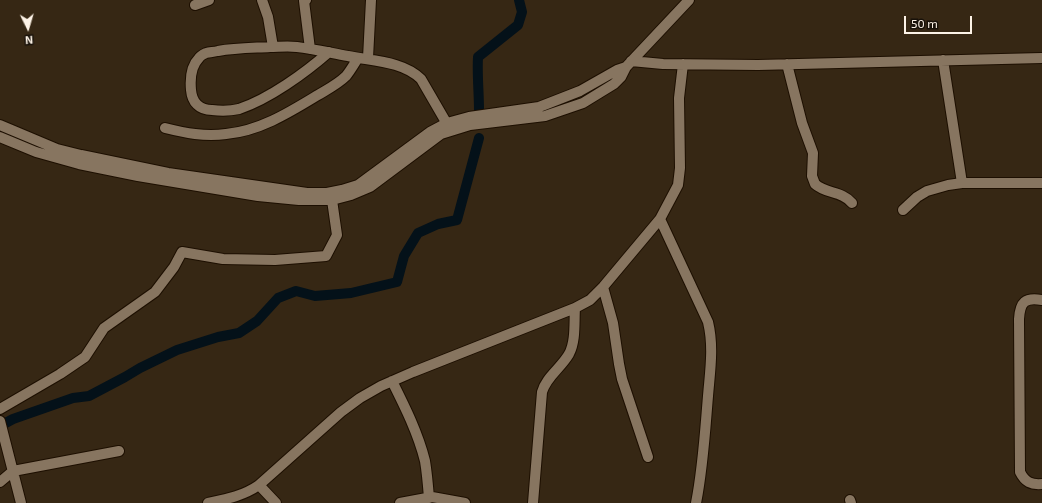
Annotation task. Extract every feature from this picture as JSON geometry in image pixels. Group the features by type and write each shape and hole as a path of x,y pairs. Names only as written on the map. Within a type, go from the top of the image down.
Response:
{"street":[{"path":"195,5 209,0"},
{"path":"262,0 268,17 273,47"},
{"path":"306,0 304,1 310,49"},
{"path":"165,128 210,136 250,129 285,115 338,83 363,58 371,0"},
{"path":"0,125 57,148 81,155 168,173 307,193 327,193 358,185 430,132 449,127 469,117 539,107 580,91 628,64 690,0"},
{"path":"328,52 316,64 288,83 264,97 238,109 223,111 208,110 200,108 192,99 191,73 199,58 206,53 234,48 296,46 363,58 405,68 416,74 422,80 449,127"},
{"path":"628,64 787,64 1042,58"},
{"path":"943,60 962,183"},
{"path":"208,503 239,496 259,485 341,412 360,398 392,381 576,308 590,300 603,287 660,219 678,184 680,168 679,98 683,64"},
{"path":"787,64 802,124 813,154 812,176 815,184 824,190 846,196 852,203"},
{"path":"0,137 36,152 79,164 138,176 258,196 299,200 332,200 356,194 370,187 449,127"},
{"path":"903,210 917,197 927,191 948,185 962,183 1042,183"},
{"path":"0,409 60,374 85,357 104,328 155,292 174,267 182,252 223,259 275,260 326,256 337,235 332,200"},
{"path":"660,219 708,322 711,337 711,362 704,458 696,503"},
{"path":"603,287 613,323 622,379 648,458"},
{"path":"1042,300 1028,300 1023,303 1020,309 1019,326 1020,472 1022,477 1028,483 1042,484"},
{"path":"533,503 542,392 546,381 564,362 570,352 576,308"},
{"path":"392,381 410,416 421,449 426,470 429,498"},
{"path":"0,421 21,503"},
{"path":"0,482 13,471 119,451"},
{"path":"259,485 276,503"},
{"path":"400,503 432,497 466,503"}],"waterway":[{"path":"479,110 478,57 518,25 522,12 519,0"},
{"path":"0,426 13,419 73,398 89,396 177,350 218,337 239,333 257,321 278,298 296,291 315,296 351,293 397,282 404,256 418,233 438,224 457,220 479,138"}]}
